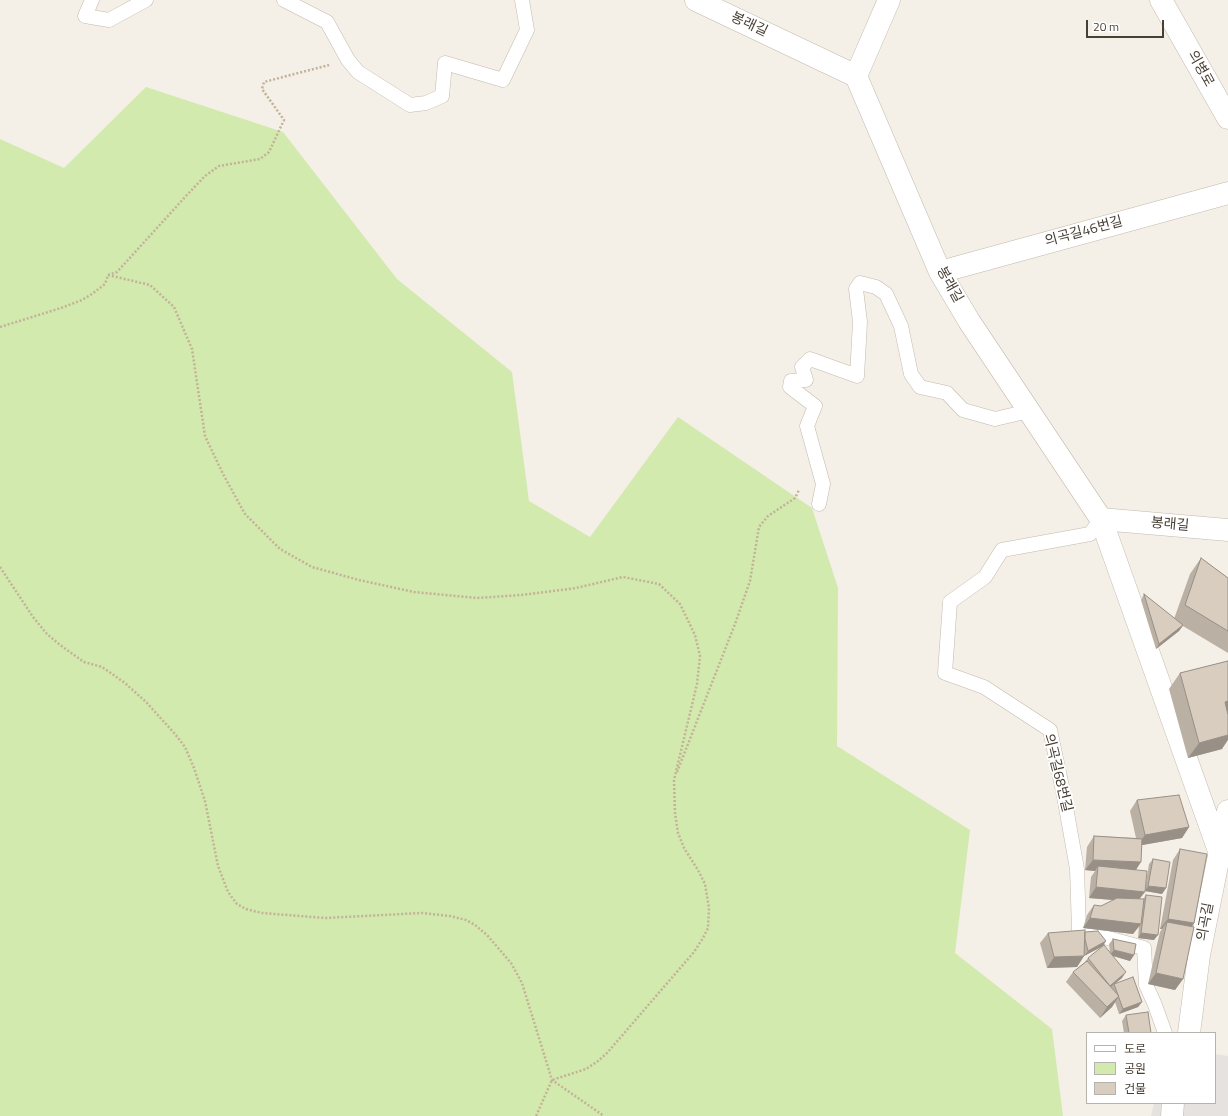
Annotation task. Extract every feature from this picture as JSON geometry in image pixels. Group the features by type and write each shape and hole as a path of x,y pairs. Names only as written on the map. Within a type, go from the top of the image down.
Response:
{"street":[{"name":"봉래길","path":"696,0 856,76 940,272 969,321 1101,519 1228,530"},
{"path":"856,76 889,0"},
{"name":"의병로","path":"1161,0 1228,118"},
{"name":"의곡길46번길","path":"940,272 1228,193"},
{"path":"1101,519 1219,851"},
{"name":"의곡길","path":"1189,1032 1199,954 1228,811"},
{"path":"1172,1116 1173,1104"}],"lane":[{"path":"92,0 85,16 109,20 146,0"},
{"path":"284,0 327,22 348,60 358,72 410,104 426,103 442,96 445,64 503,80 527,30 522,0"},
{"path":"819,504 823,484 807,426 814,406 790,387 791,381 806,380 802,367 810,359 857,376 860,322 856,289 860,283 876,287 886,294 901,326 911,374 920,386 947,393 963,410 995,419 1029,411"},
{"name":"의곡길68번길","path":"1101,519 1090,534 1002,550 985,577 950,602 945,673 984,688 1050,730 1077,869 1079,930 1144,948 1146,985 1165,1032"}],"path":[{"path":"108,275 117,272 205,176 219,166 260,159 269,152 284,120 262,89 264,82 348,60"},
{"path":"0,327 82,300 105,284 108,275"},
{"path":"108,275 150,285 174,307 192,349 205,436 223,474 246,514 280,549 312,567 359,580 414,592 477,598 521,595 560,590 623,577 659,584 680,604 695,634 700,656 697,684 674,780 676,813 678,833 684,848 705,884 710,908 708,928 694,952 607,1053 586,1069 552,1080 536,1116"},
{"path":"674,780 735,624 750,581 759,527 768,516 795,498 817,463"},
{"path":"0,567 33,617 47,634 60,646 84,662 102,667 125,683 146,702 185,747 205,801 218,866 228,892 238,904 246,909 262,912 325,918 422,913 450,916 466,920 475,925 487,935 511,963 522,983 552,1080 604,1116"}],"green space":[{"path":"146,87 283,132 397,279 512,372 529,501 590,537 678,417 812,508 838,588 837,746 970,830 955,953 1052,1029 1063,1116 0,1116 0,139 64,168"}],"shaded area":[{"path":"1216,1054 1228,1056 1228,1116 1151,1116 1154,1104 1216,1104"}],"building":[{"path":"1201,558 1228,578 1228,631 1185,605"},
{"path":"1144,594 1183,625 1159,644"},
{"path":"1228,661 1228,701 1225,702 1228,715 1228,735 1199,743 1180,673"},
{"path":"1179,795 1189,827 1145,835 1137,800"},
{"path":"1094,836 1142,839 1141,862 1093,860"},
{"path":"1180,849 1207,854 1194,923 1168,919"},
{"path":"1153,859 1170,862 1166,888 1148,886"},
{"path":"1098,866 1147,871 1145,892 1096,887"},
{"path":"1146,895 1162,897 1158,935 1141,933"},
{"path":"1117,898 1144,899 1141,924 1090,918 1094,905 1101,906"},
{"path":"1167,922 1194,927 1183,979 1156,973"},
{"path":"1085,930 1084,956 1054,957 1048,933"},
{"path":"1098,931 1106,941 1088,951 1085,932"},
{"path":"1113,939 1136,944 1134,955 1114,950"},
{"path":"1104,945 1126,972 1110,986 1088,958"},
{"path":"1087,961 1119,996 1107,1007 1073,972"},
{"path":"1133,977 1142,1002 1123,1009 1114,984"},
{"path":"1148,1012 1151,1032 1129,1032 1126,1015"}]}
